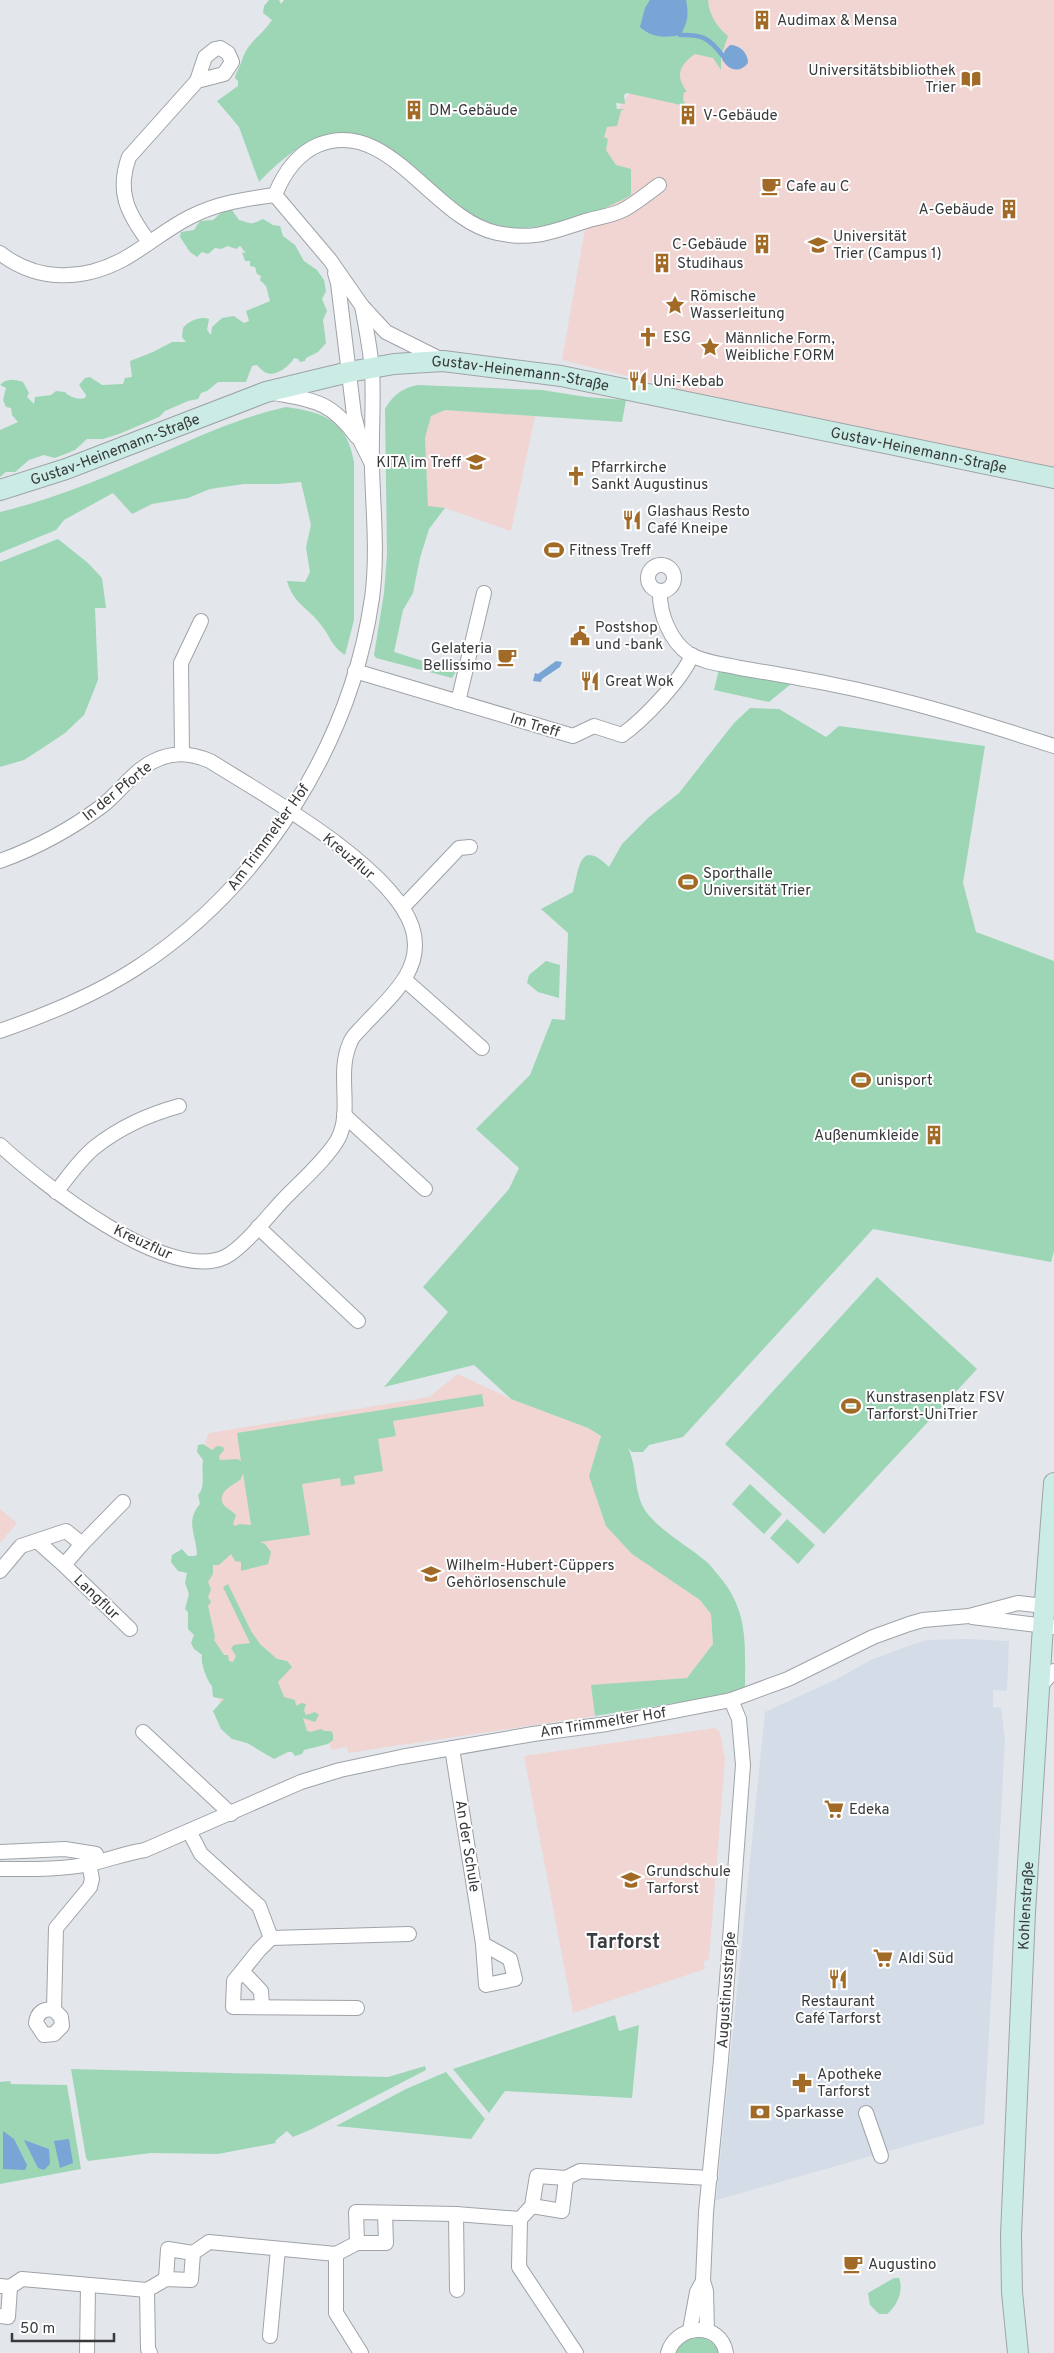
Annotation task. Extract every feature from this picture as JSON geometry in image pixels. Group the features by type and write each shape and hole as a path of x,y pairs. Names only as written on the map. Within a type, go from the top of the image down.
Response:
{"main road":[{"name":"Gustav-Heinemann-Straße","path":"0,490 66,469 266,392 372,368 443,360 561,376 1054,478"},
{"name":"Kohlenstraße","path":"1018,2353 1012,2292 1011,2235 1025,1912 1040,1687 1049,1616 1054,1483"},
{"name":"Kohlenstraße","path":"1017,2330 1024,2353"}],"street":[{"path":"148,242 125,201 122,186 128,157 197,80"},
{"path":"275,195 281,180 302,155 310,149 334,140 348,140 376,148 399,164 460,217 480,227 503,234 529,236 548,234 624,210 659,185"},
{"path":"0,253 39,273 72,276 90,273 111,265 168,229 207,209 224,203 275,195"},
{"path":"275,195 330,260 362,306 386,332 443,360"},
{"name":"Am Trimmelter Hof","path":"330,260 338,283 354,415 361,442 372,465"},
{"name":"Am Trimmelter Hof","path":"0,1031 60,1008 101,988 141,965 166,947 208,912 226,894 262,850 314,773 349,694 356,671 372,597 374,541 372,368 362,306"},
{"name":"Am Trimmelter Hof","path":"266,392 303,398 334,410 361,442"},
{"path":"660,591 662,612 672,635 680,646 692,655 717,664 830,684 907,701 992,725 1054,746"},
{"path":"458,702 484,593"},
{"path":"182,754 181,663 201,621"},
{"name":"Im Treff","path":"356,671 573,736 594,726 622,735 645,715 684,669 692,655"},
{"name":"In der Pforte","path":"0,861 50,839 76,824 102,806 152,761 167,756 182,754 210,761 290,811"},
{"name":"Kreuzflur","path":"0,1145 22,1166 56,1192 139,1243 174,1258 204,1261 224,1257 258,1227 332,1146 342,1127 344,1115 344,1068 350,1043 406,980 416,947 412,925 403,907 361,863 290,811"},
{"path":"403,907 459,848 470,847"},
{"path":"406,980 482,1048"},
{"path":"56,1192 85,1156 105,1140 147,1117 179,1106"},
{"path":"344,1115 425,1189"},
{"path":"258,1227 358,1321"},
{"name":"Langflur","path":"64,1565 123,1502"},
{"path":"0,1571 21,1546 66,1530 82,1544"},
{"name":"Langflur","path":"37,1540 130,1629"},
{"name":"Am Trimmelter Hof","path":"0,1869 58,1868 88,1859 145,1850 301,1782 333,1772 452,1748 607,1724 731,1700 788,1679 873,1637 923,1620 969,1616 1018,1603 1049,1616"},
{"name":"Am Trimmelter Hof","path":"969,1616 1017,1624 1049,1616"},
{"path":"1040,1687 1054,1670"},
{"name":"Augustinusstraße","path":"707,2331 706,2291 703,2281 743,1765 739,1719 731,1700"},
{"path":"143,1732 230,1814"},
{"name":"An der Schule","path":"452,1748 483,1944"},
{"path":"189,1832 201,1854 259,1906 271,1938"},
{"name":"Am Trimmelter Hof","path":"0,1852 65,1849 88,1859"},
{"path":"54,2010 56,1928 90,1887 92,1879 88,1859"},
{"path":"357,2008 233,2007 234,1982 271,1938 409,1934"},
{"path":"242,1971 261,1990 262,2006"},
{"path":"866,2114 881,2156"},
{"path":"576,2353 518,2267 520,2219 532,2206 537,2176 566,2178 580,2171 710,2178"},
{"path":"532,2206 562,2211 566,2178"},
{"path":"357,2243 356,2212 456,2214 520,2219"},
{"path":"166,2279 168,2249 193,2253 209,2242 336,2254 357,2243 386,2243 385,2212"},
{"path":"456,2214 457,2290"},
{"path":"270,2336 278,2250"},
{"path":"0,2316 8,2317 5,2287 22,2278 147,2290 166,2279 191,2280 193,2253"},
{"path":"336,2254 336,2313 361,2353"},
{"name":"Augustinusstraße","path":"690,2330 697,2292 703,2281"},
{"path":"87,2353 88,2285"},
{"path":"147,2290 148,2349 150,2353"},
{"path":"668,2353 673,2341 681,2334 690,2330 707,2331 719,2338 726,2353"}],"shaded area":[{"name":"Universität Trier (Campus 1)","path":"698,0 1054,0 1054,470 726,401 562,360 602,131"},
{"name":"KITA im Treff","path":"444,410 535,416 511,531 445,508 428,506 425,438 431,416"},
{"name":"Wilhelm-Hubert-Cüppers Gehörlosenschule","path":"458,1374 511,1399 588,1428 601,1436 589,1476 632,1554 700,1600 711,1614 713,1644 687,1678 592,1686 595,1716 348,1753 347,1747 331,1750 330,1743 326,1739 226,1720 194,1622 213,1534 205,1442 209,1433 429,1397"},
{"path":"0,1509 17,1523 0,1543"},
{"path":"969,1639 1009,1641 1007,1691 993,1690 993,1707 1001,1708 1005,1740 984,2124 716,2200 765,1712 837,1679 871,1660 914,1644 926,1640"},
{"name":"Grundschule Tarforst","path":"715,1728 720,1733 725,1759 709,1959 703,1962 705,1969 573,2013 524,1756"}],"green space":[{"path":"269,0 279,0 281,4 284,0 708,0 714,20 728,36 721,56 721,70 713,58 695,54 685,62 680,76 687,92 684,92 683,100 685,103 681,105 627,93 624,95 625,104 616,103 617,109 624,109 621,111 617,126 607,127 604,137 608,139 606,150 616,165 631,169 631,195 582,217 544,226 507,228 483,223 455,206 425,183 387,148 363,136 330,135 314,140 300,147 259,182 239,127 217,101 238,86 238,81 235,78 247,49 272,20 263,13 264,6"},
{"path":"232,210 239,220 251,223 263,219 273,225 280,226 283,236 295,245 304,261 317,270 324,280 326,291 322,299 327,311 323,320 326,343 318,352 306,358 305,361 300,362 294,358 286,367 270,374 264,372 257,365 252,366 246,382 218,382 207,391 201,393 198,399 188,401 165,411 159,417 103,439 87,439 75,450 55,458 44,455 29,460 15,472 6,472 0,477 0,430 18,422 12,415 11,408 6,407 3,400 6,388 0,385 5,381 17,380 23,382 29,393 27,397 34,404 35,397 51,395 56,391 65,392 82,399 86,395 79,385 85,378 90,377 102,385 123,384 125,378 132,377 130,361 172,342 186,342 182,337 183,328 191,321 202,318 209,319 207,330 211,335 212,327 222,318 234,316 244,323 249,321 246,311 270,301 266,286 260,280 261,276 257,274 255,267 250,266 250,261 245,261 242,252 246,253 240,246 236,249 228,246 221,249 215,248 208,254 202,252 197,257 190,252 180,237 181,232 194,230 200,221 213,220 222,212"},
{"path":"418,385 542,390 586,397 626,400 622,422 445,410 431,416 425,438 428,506 445,508 429,529 420,558 413,593 403,610 394,652 426,662 432,660 447,664 456,671 452,678 376,658 374,655 384,593 387,555 385,409 398,393"},
{"path":"286,407 312,412 332,421 346,437 351,448 354,462 354,620 345,655 334,645 316,619 297,601 287,581 305,582 310,572 306,547 311,525 301,482 244,484 210,489 188,498 152,504 132,514 113,493 64,520 56,530 0,553 0,512 65,493 197,437 256,415"},
{"path":"58,539 88,563 102,578 106,608 95,608 98,680 84,715 65,733 24,760 0,767 0,562"},
{"path":"719,669 791,684 769,702 714,690"},
{"name":"unisport","path":"750,708 779,709 826,737 839,726 985,746 963,883 976,932 1054,961 1054,1251 1051,1262 873,1229 683,1437 649,1445 643,1452 632,1452 628,1448 633,1464 637,1490 647,1513 667,1532 709,1565 729,1589 736,1602 745,1643 745,1688 712,1697 595,1716 591,1685 687,1678 713,1644 711,1614 700,1600 632,1554 606,1526 589,1476 601,1436 588,1428 511,1399 474,1365 384,1387 448,1312 423,1287 509,1189 519,1168 476,1129 530,1075 552,1019 565,1020 568,933 541,909 573,892 579,865 586,856 592,855 609,867 622,844 649,817 679,793 734,723"},
{"path":"546,961 560,965 559,998 538,992 527,983 529,975"},
{"name":"Kunstrasenplatz FSV Tarforst-UniTrier","path":"877,1277 977,1369 824,1534 725,1444"},
{"path":"482,1394 484,1406 393,1421 396,1436 378,1439 383,1471 354,1476 355,1484 341,1486 340,1478 302,1484 310,1535 260,1542 265,1544 271,1552 268,1564 241,1571 241,1562 235,1561 231,1554 219,1565 213,1565 213,1574 208,1582 211,1589 208,1597 211,1602 208,1606 215,1637 214,1640 224,1655 228,1655 229,1661 233,1662 236,1656 231,1648 234,1645 250,1643 223,1587 228,1584 251,1631 260,1644 277,1659 287,1661 292,1667 278,1682 284,1697 295,1700 296,1706 301,1703 306,1704 304,1710 306,1715 315,1712 319,1715 315,1722 303,1718 307,1731 311,1732 321,1729 331,1731 333,1734 333,1740 328,1744 304,1750 302,1754 295,1756 292,1752 288,1752 274,1759 247,1743 232,1739 221,1729 213,1711 224,1699 213,1697 212,1686 203,1667 202,1655 194,1649 191,1643 194,1635 188,1629 188,1612 185,1609 189,1594 185,1583 187,1573 178,1571 171,1562 172,1555 182,1549 188,1556 195,1556 197,1554 192,1522 193,1516 200,1504 198,1495 203,1483 203,1460 197,1452 198,1445 203,1444 212,1450 217,1446 223,1447 224,1450 219,1456 220,1460 237,1459 241,1461 237,1433","holes":["243,1473 251,1525 240,1524 235,1526 233,1524 236,1515 223,1504 222,1499 224,1492 241,1479"]},
{"path":"750,1484 782,1514 764,1534 732,1504"},
{"path":"787,1519 815,1545 798,1564 770,1538"},
{"path":"615,2015 619,2031 639,2025 632,2098 505,2091 489,2113 453,2069"},
{"path":"425,2066 426,2070 312,2129 293,2137 287,2131 275,2141 276,2143 218,2154 151,2153 88,2161 71,2069 388,2077"},
{"path":"446,2072 485,2119 471,2139 336,2126 406,2089"},
{"path":"10,2081 11,2084 67,2085 81,2169 0,2184 0,2082"},
{"path":"894,2278 899,2278 901,2288 899,2298 887,2314 879,2314 870,2305 868,2293"},
{"path":"693,2336 709,2340 715,2345 719,2353 675,2353 677,2346"}],"water":[{"path":"650,0 686,0 687,18 680,35 669,37 654,35 640,27 645,8"},
{"path":"730,45 740,48 747,56 748,63 741,69 730,68 722,59 725,50"},
{"path":"556,661 562,662 560,667 542,679 541,682 533,681 535,673 538,674"},
{"path":"3,2131 14,2139 27,2165 25,2170 3,2169"},
{"path":"69,2139 73,2163 60,2168 54,2141"},
{"path":"24,2140 49,2149 50,2164 44,2170 38,2168"}],"waterway":[{"path":"677,31 680,35 694,35 704,38 723,56"}],"place":[{"name":"Audimax & Mensa","path":"762,20"},
{"name":"Universitätsbibliothek Trier","path":"971,79"},
{"name":"DM-Gebäude","path":"414,110"},
{"name":"V-Gebäude","path":"688,115"},
{"name":"Cafe au C","path":"771,186"},
{"name":"A-Gebäude","path":"1009,209"},
{"name":"C-Gebäude","path":"762,244"},
{"name":"Universität Trier (Campus 1)","path":"818,245"},
{"name":"Studihaus","path":"662,263"},
{"name":"Römische Wasserleitung","path":"675,305"},
{"name":"ESG","path":"648,337"},
{"name":"Männliche Form, Weibliche FORM","path":"710,347"},
{"name":"Uni-Kebab","path":"638,381"},
{"name":"KITA im Treff","path":"476,462"},
{"name":"Pfarrkirche Sankt Augustinus","path":"576,476"},
{"name":"Glashaus Resto Café Kneipe","path":"632,520"},
{"name":"Fitness Treff","path":"554,550"},
{"name":"Postshop und -bank","path":"580,636"},
{"name":"Gelateria Bellissimo","path":"507,657"},
{"name":"Great Wok","path":"590,681"},
{"name":"Sporthalle Universität Trier","path":"688,882"},
{"name":"unisport","path":"861,1080"},
{"name":"Außenumkleide","path":"934,1135"},
{"name":"Kunstrasenplatz FSV Tarforst-UniTrier","path":"851,1406"},
{"name":"Wilhelm-Hubert-Cüppers Gehörlosenschule","path":"431,1574"},
{"name":"Edeka","path":"834,1809"},
{"name":"Grundschule Tarforst","path":"631,1880"},
{"name":"Aldi Süd","path":"883,1958"},
{"name":"Restaurant Café Tarforst","path":"838,1979"},
{"name":"Apotheke Tarforst","path":"802,2083"},
{"name":"Sparkasse","path":"760,2112"},
{"name":"Augustino","path":"853,2264"}],"district":[{"name":"Tarforst","path":"623,1941"}]}
